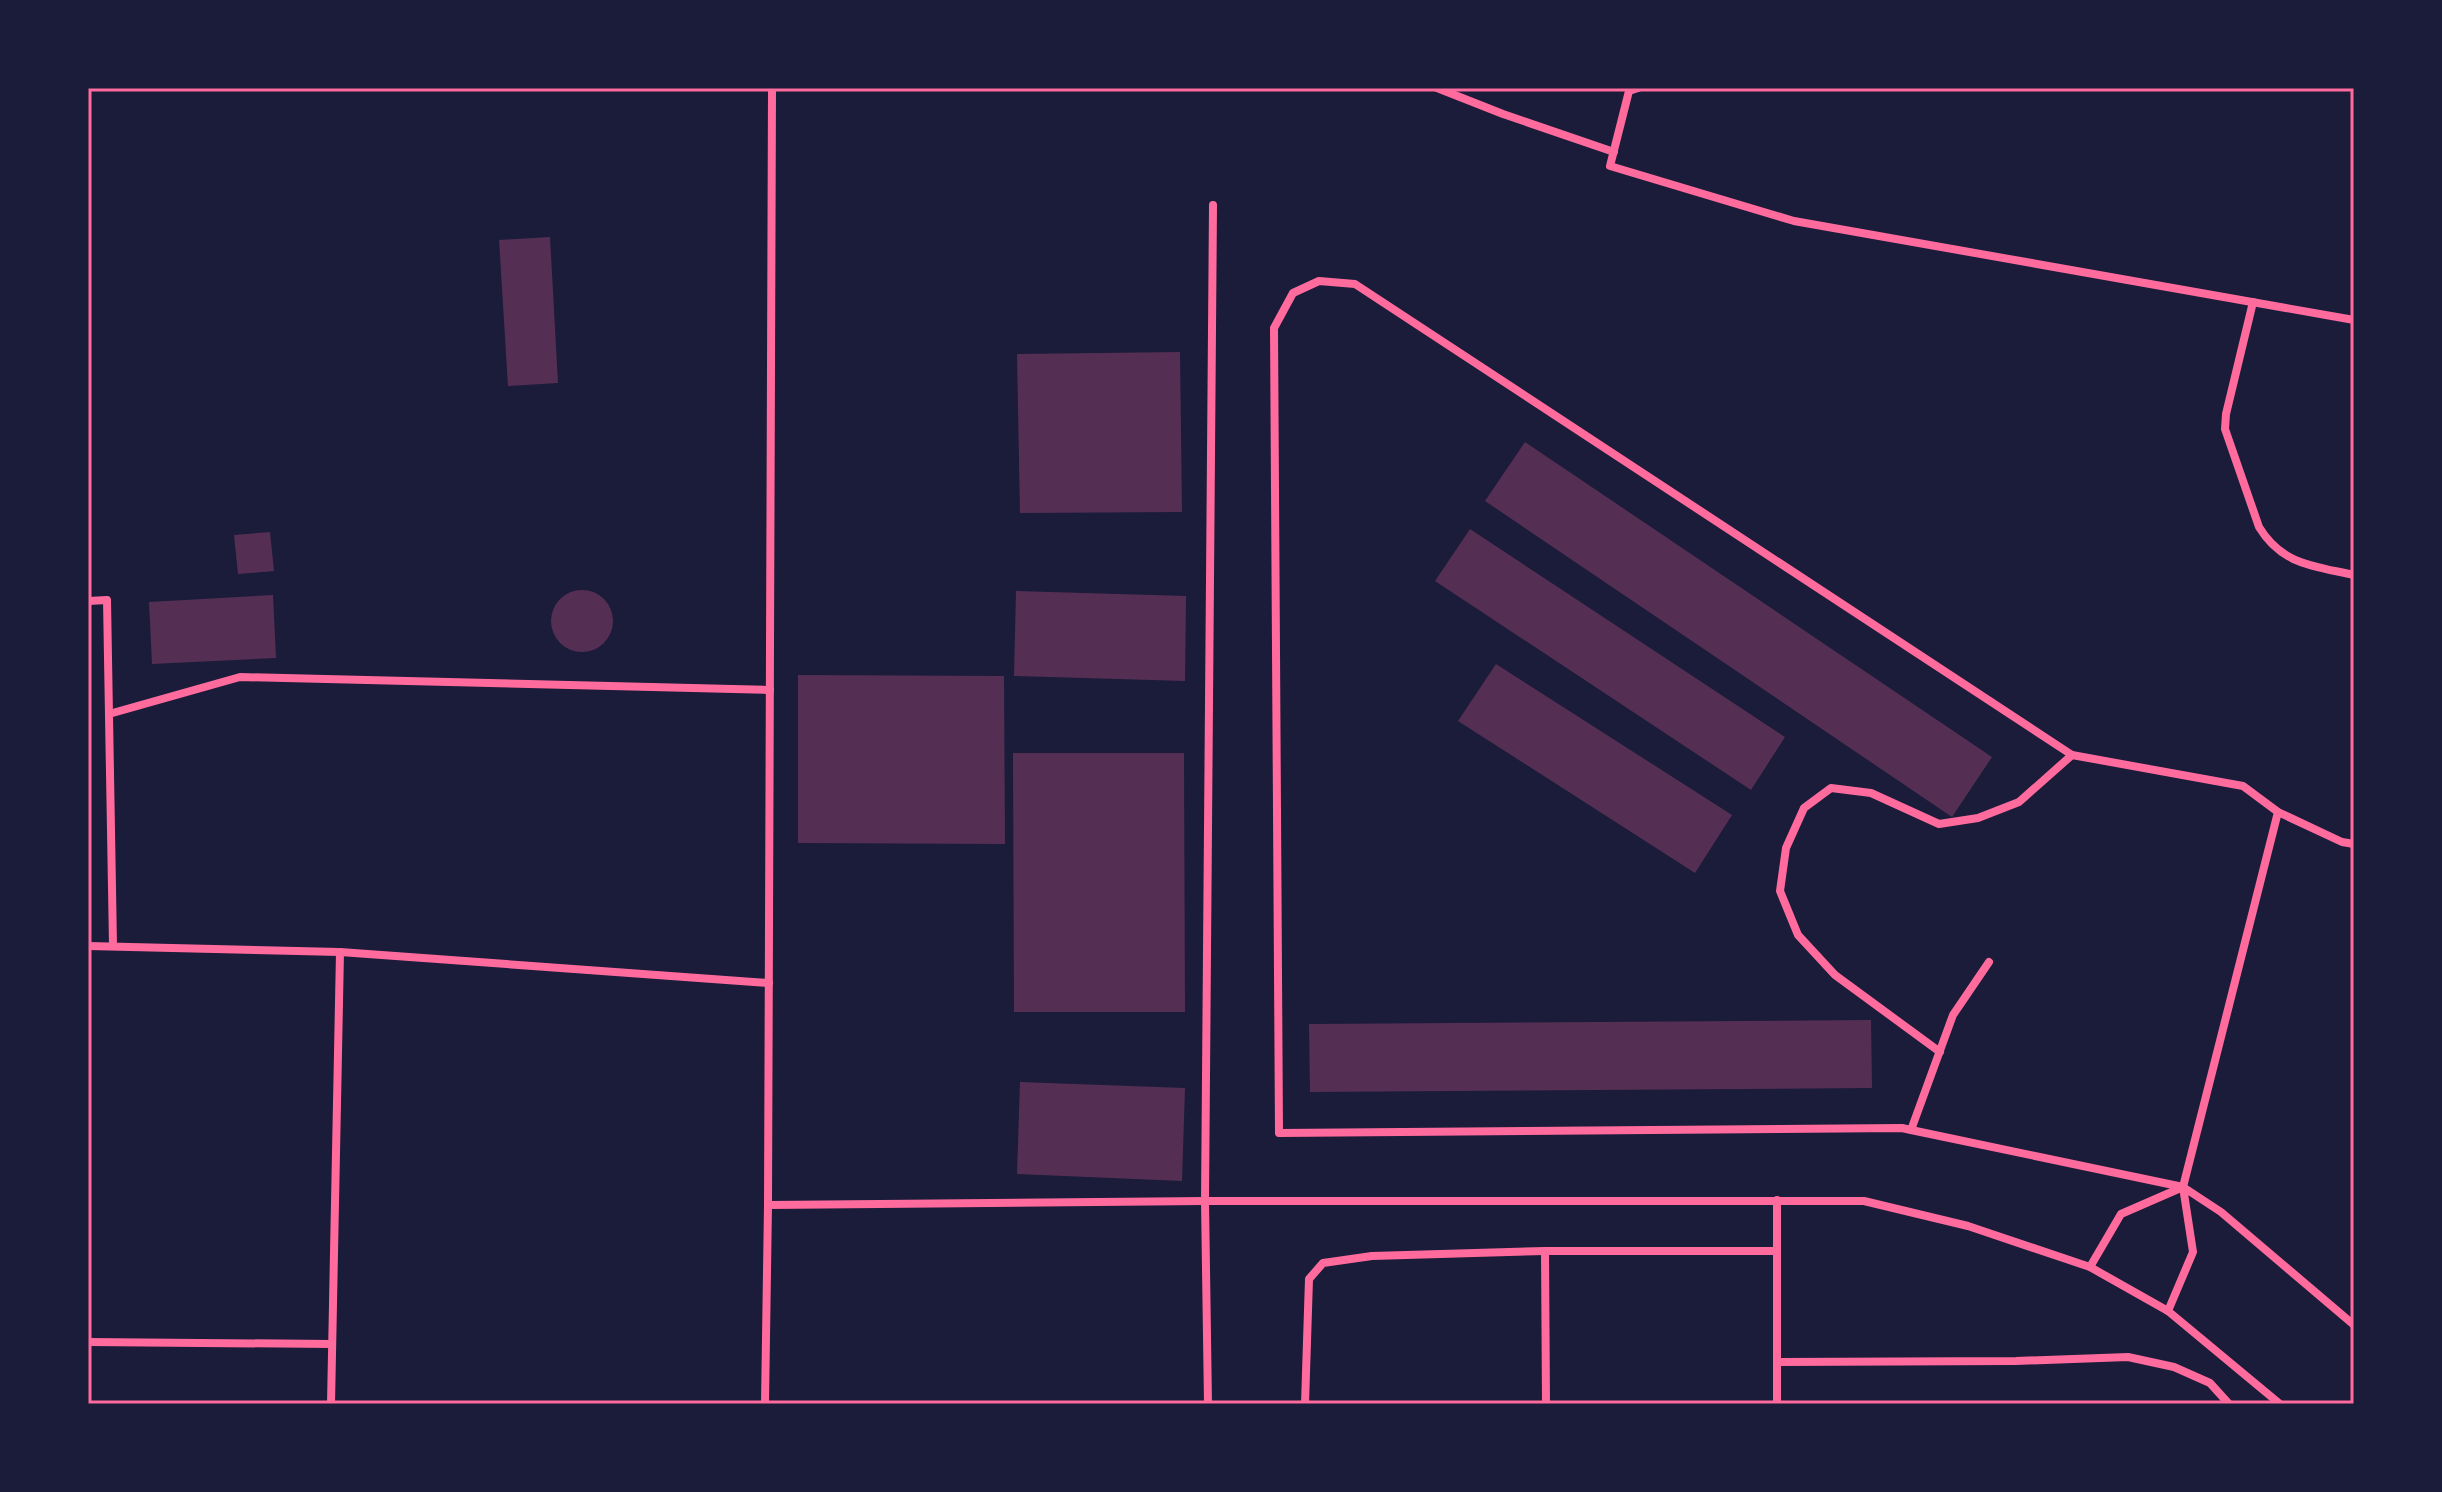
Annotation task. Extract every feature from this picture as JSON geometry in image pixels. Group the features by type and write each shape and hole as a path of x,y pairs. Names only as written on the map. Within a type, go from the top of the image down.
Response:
{"street":[{"path":"765,1404 772,88"},
{"path":"1437,88 1614,152"},
{"path":"1638,88 1629,91 1610,166 1794,221 2354,320"},
{"path":"1208,1404 1205,1201 1213,205"},
{"path":"2354,844 2342,842 2278,812 2243,786 2072,755 1355,284 1319,281 1293,293 1274,328 1279,1133 1911,1130 2183,1187 2221,1212 2354,1325"},
{"path":"2253,302 2225,429 2259,527 2267,541 2287,558 2354,575"},
{"path":"88,601 107,600 113,946"},
{"path":"109,714 240,677 770,690"},
{"path":"1940,1052 1835,975 1798,935 1780,891 1786,848 1804,808 1831,788 1871,793 1939,824 1978,818 2019,802 2072,755"},
{"path":"2168,1311 2193,1252 2183,1187 2278,812"},
{"path":"88,946 340,952 769,983"},
{"path":"331,1404 340,952"},
{"path":"1911,1130 1953,1015 1989,962"},
{"path":"2090,1267 2121,1214 2183,1187"},
{"path":"1777,1200 1777,1404"},
{"path":"768,1205 1205,1201 1864,1201 1968,1226 2090,1267 2168,1311 2280,1404"},
{"path":"1305,1404 1309,1279 1323,1263 1372,1256 1545,1251 1777,1251"},
{"path":"1545,1251 1546,1404"},
{"path":"88,1342 332,1344"},
{"path":"1777,1362 2016,1361 2128,1357 2174,1367 2210,1383 2229,1404"}],"building":[{"path":"550,237 558,383 508,386 499,240"},
{"path":"1180,352 1182,512 1020,513 1017,354"},
{"path":"1525,442 1992,757 1952,817 1485,501"},
{"path":"1470,529 1785,737 1751,790 1435,581"},
{"path":"270,532 274,571 238,574 234,535"},
{"path":"582,590 604,599 613,621 604,643 582,652 560,643 551,621 560,599"},
{"path":"1016,591 1186,596 1185,681 1014,676"},
{"path":"273,595 276,658 152,664 149,602"},
{"path":"1496,664 1732,815 1695,873 1458,721"},
{"path":"798,675 1004,676 1005,844 798,843"},
{"path":"1013,753 1184,753 1185,1012 1014,1012"},
{"path":"1871,1020 1872,1088 1310,1092 1309,1024"},
{"path":"1020,1082 1185,1088 1182,1181 1017,1174"}]}
